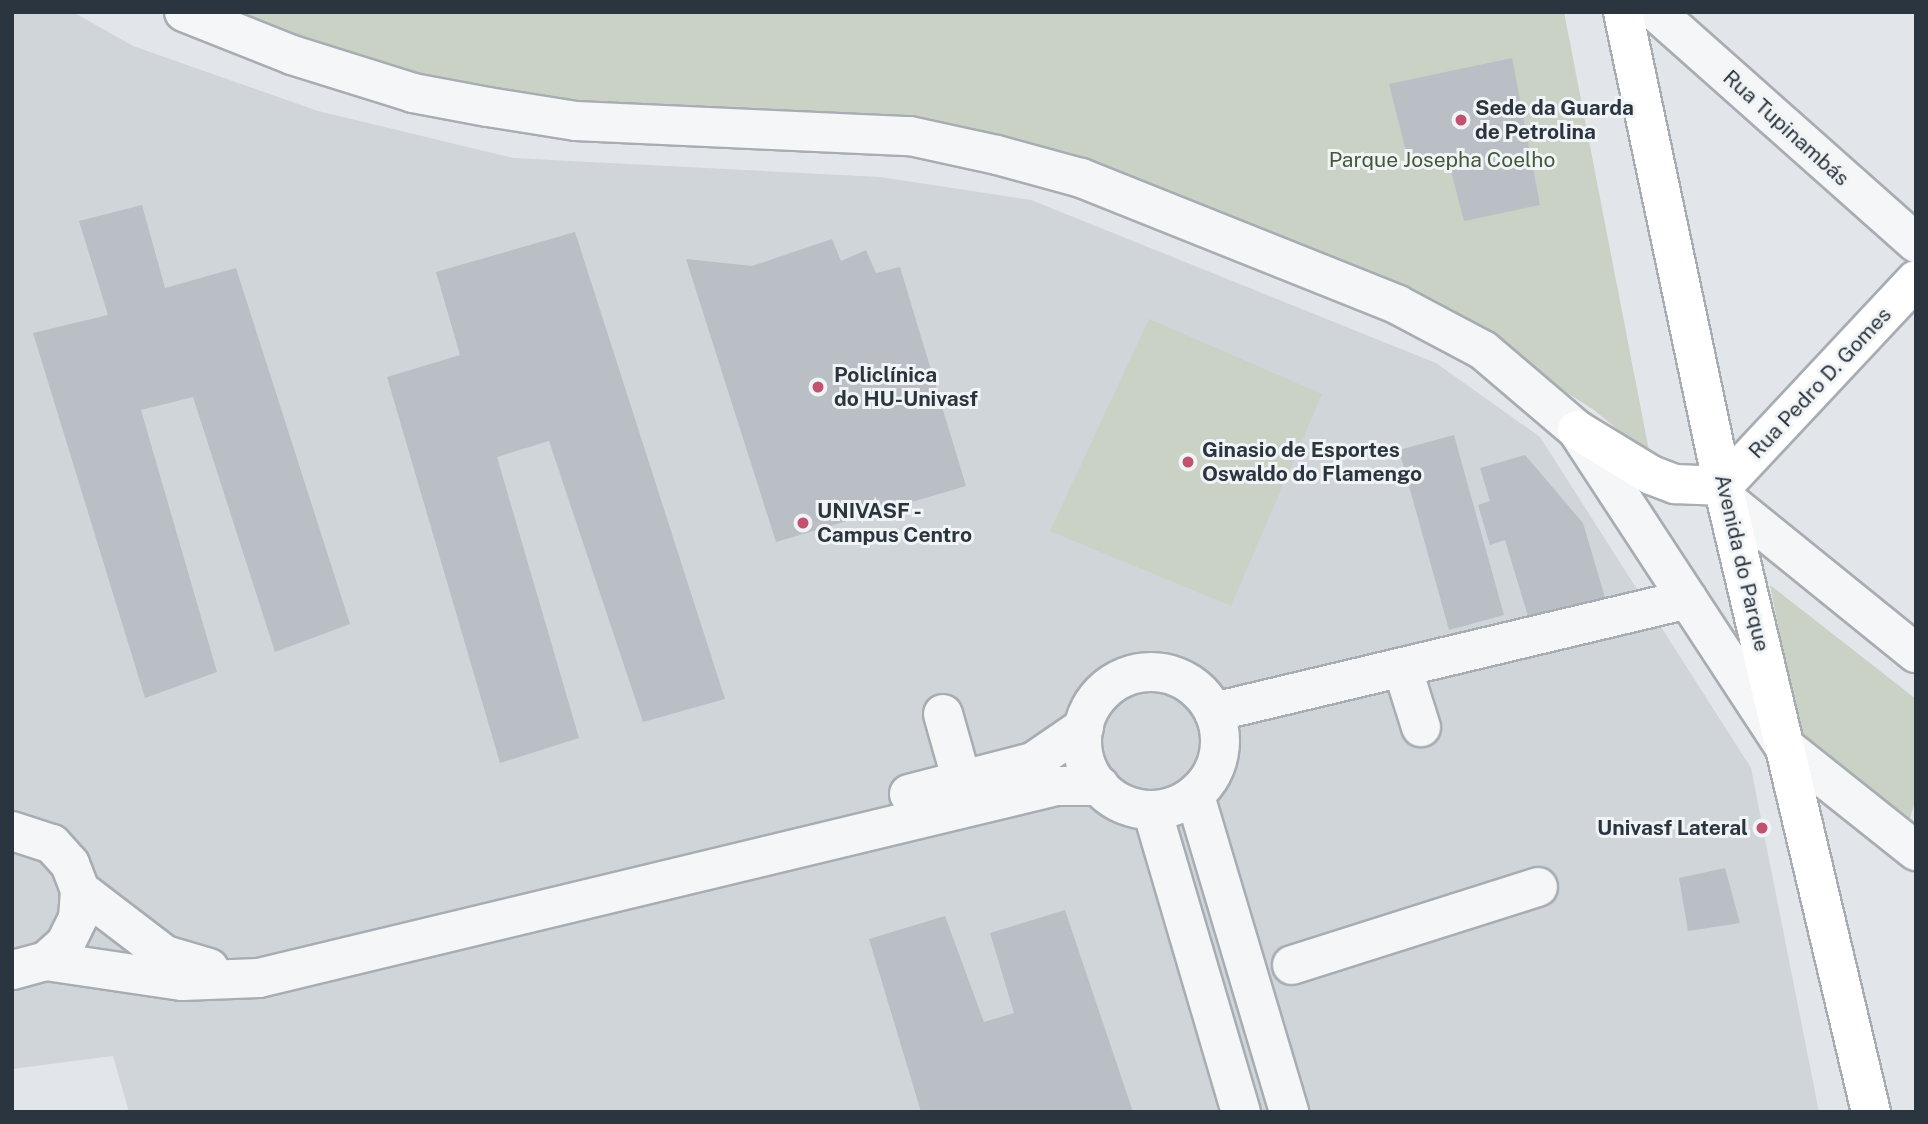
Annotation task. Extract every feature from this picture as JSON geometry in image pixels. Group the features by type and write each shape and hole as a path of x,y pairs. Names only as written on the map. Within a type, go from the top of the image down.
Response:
{"main road":[{"name":"Avenida do Parque","path":"1623,12 1726,494 1871,1112"},
{"name":"Rua Pedro D. Gomes","path":"1726,494 1916,280"},
{"path":"1577,430 1651,475 1675,484 1726,494"}],"street":[{"path":"184,12 292,55 413,93 576,121 910,136 1081,178 1398,305 1483,350 1577,430 1784,746 1916,851"},
{"name":"Rua Tupinambás","path":"1656,12 1916,243"},
{"path":"1726,494 1916,653"},
{"path":"1214,712 1403,670 1688,599"},
{"path":"1403,670 1421,727"},
{"path":"1139,673 1183,680 1214,712 1219,757 1195,796 1152,810 1130,807 1100,786 1084,759 1084,727 1099,695 1117,680 1139,673"},
{"path":"943,714 966,794"},
{"path":"29,965 192,982 259,978 966,794 1033,762 1084,727"},
{"path":"80,890 181,962 212,968 253,965 966,794 1069,783 1100,786"},
{"path":"1195,796 1289,1112"},
{"path":"1152,810 1241,1112"},
{"path":"17,823 52,844 70,864 80,890 74,930 29,965"},
{"path":"1292,965 1538,887"}],"shaded area":[{"name":"UNIVASF - Campus Centro","path":"12,12 73,12 133,46 318,111 513,158 880,177 1031,200 1436,363 1540,437 1751,768 1819,1112 129,1112 113,1056 12,1069"}],"green space":[{"name":"Parque Josepha Coelho","path":"225,12 1564,12 1650,456 1594,410 1475,334 1070,167 554,111 368,67"},
{"name":"Ginasio de Esportes Oswaldo do Flamengo","path":"1149,319 1322,394 1231,606 1050,531"},
{"path":"1770,585 1916,699 1916,798 1907,828 1800,738"}],"building":[{"name":"Sede da Guarda de Petrolina","path":"1512,58 1540,205 1464,221 1447,156 1408,159 1389,84"},
{"path":"142,205 165,288 236,268 350,624 275,652 193,397 141,410 217,672 145,698 33,333 108,315 79,221"},
{"path":"575,232 725,699 643,722 549,441 497,457 579,738 500,763 387,377 460,355 436,272"},
{"path":"832,239 841,261 866,250 876,273 900,267 966,486 776,542 686,259 752,266"},
{"path":"1454,435 1504,615 1449,630 1399,450"},
{"path":"1525,455 1583,523 1606,601 1530,623 1505,540 1490,545 1478,505 1490,501 1480,468"},
{"path":"1725,868 1740,923 1688,931 1679,878"},
{"path":"1065,910 1133,1112 921,1112 869,939 945,916 984,1022 1014,1013 990,933"}],"place":[{"name":"Sede da Guarda de Petrolina","path":"1461,120"},
{"name":"Policlínica do HU-Univasf","path":"818,387"},
{"name":"Ginasio de Esportes Oswaldo do Flamengo","path":"1188,462"},
{"name":"UNIVASF - Campus Centro","path":"803,523"},
{"name":"Univasf Lateral","path":"1762,828"}]}
